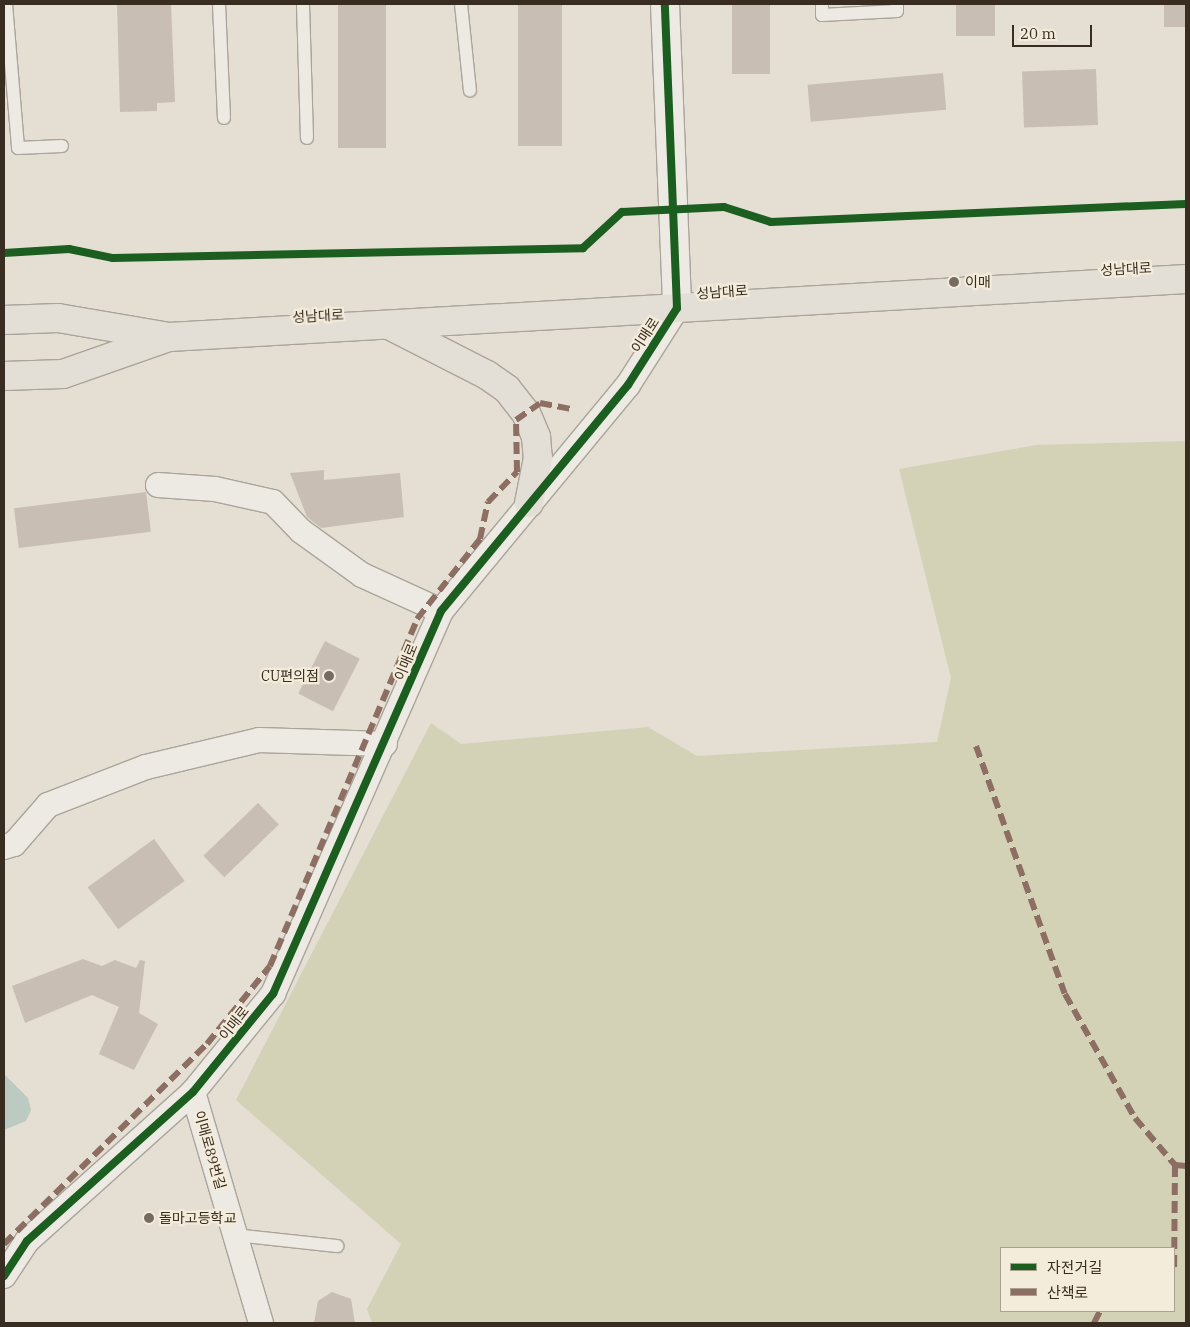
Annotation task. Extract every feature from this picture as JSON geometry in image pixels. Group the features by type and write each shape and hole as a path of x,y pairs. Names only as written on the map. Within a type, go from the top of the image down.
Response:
{"main road":[{"name":"성남대로","path":"4,320 58,318 169,337 1186,279"},
{"path":"387,324 487,375 516,401 536,437 538,458 529,503"},
{"name":"성남대로","path":"4,376 63,374 169,337"}],"street":[{"path":"665,4 678,308"},
{"name":"이매로","path":"4,1276 27,1241 193,1092 273,994 385,744 441,610 628,385 678,308"},
{"path":"158,485 215,489 274,502 301,531 362,575 441,610"},
{"path":"4,847 14,844 48,804 146,767 259,740 385,744"},
{"name":"이매로89번길","path":"193,1092 261,1323"}],"lane":[{"path":"6,4 18,148 62,146"},
{"path":"219,4 224,118"},
{"path":"303,4 307,138"},
{"path":"462,4 470,91"},
{"path":"822,4 822,15 897,11 897,4"},
{"path":"235,1235 338,1246"}],"green space":[{"path":"1186,441 1186,1323 372,1323 367,1309 401,1244 236,1100 431,723 461,744 648,727 697,756 937,742 951,678 899,469 1036,445"}],"shaded area":[{"path":"4,1074 28,1098 31,1110 26,1121 4,1130"}],"building":[{"path":"117,4 171,4 175,102 157,103 157,111 120,112"},
{"path":"338,4 386,4 386,148 338,148"},
{"path":"518,4 562,4 562,146 518,146"},
{"path":"732,4 770,4 770,74 732,74"},
{"path":"956,4 995,4 995,36 956,36"},
{"path":"1164,4 1186,4 1186,27 1164,27"},
{"path":"1096,69 1098,125 1024,128 1022,72"},
{"path":"943,73 946,110 811,122 808,85"},
{"path":"324,470 324,480 400,473 404,517 321,528 307,517 290,473"},
{"path":"146,492 151,532 19,548 14,508"},
{"name":"CU편의점","path":"325,641 360,659 333,711 298,694"},
{"path":"258,803 279,825 224,877 203,856"},
{"path":"154,839 185,881 118,929 88,887"},
{"path":"83,959 102,966 115,960 136,968 140,960 145,961 139,1013 158,1024 134,1070 99,1054 119,1007 92,995 25,1023 12,986"},
{"path":"332,1292 351,1299 355,1323 314,1323 318,1301"}],"marked path":[{"path":"4,1244 207,1044 270,966 417,619 480,539 488,502 517,472 516,420 540,403 570,409"},
{"path":"976,746 1065,994 1135,1118 1175,1165 1174,1247"},
{"path":"1175,1165 1186,1166"},
{"path":"1094,1323 1100,1312"}],"cycle path":[{"path":"4,1276 27,1241 193,1092 273,994 441,611 628,385 677,308 665,4"},
{"path":"4,253 69,249 113,258 583,248 622,212 724,207 771,222 1186,204"}],"place":[{"name":"이매","path":"954,282"},
{"name":"CU편의점","path":"329,676"},
{"name":"돌마고등학교","path":"149,1218"}]}
